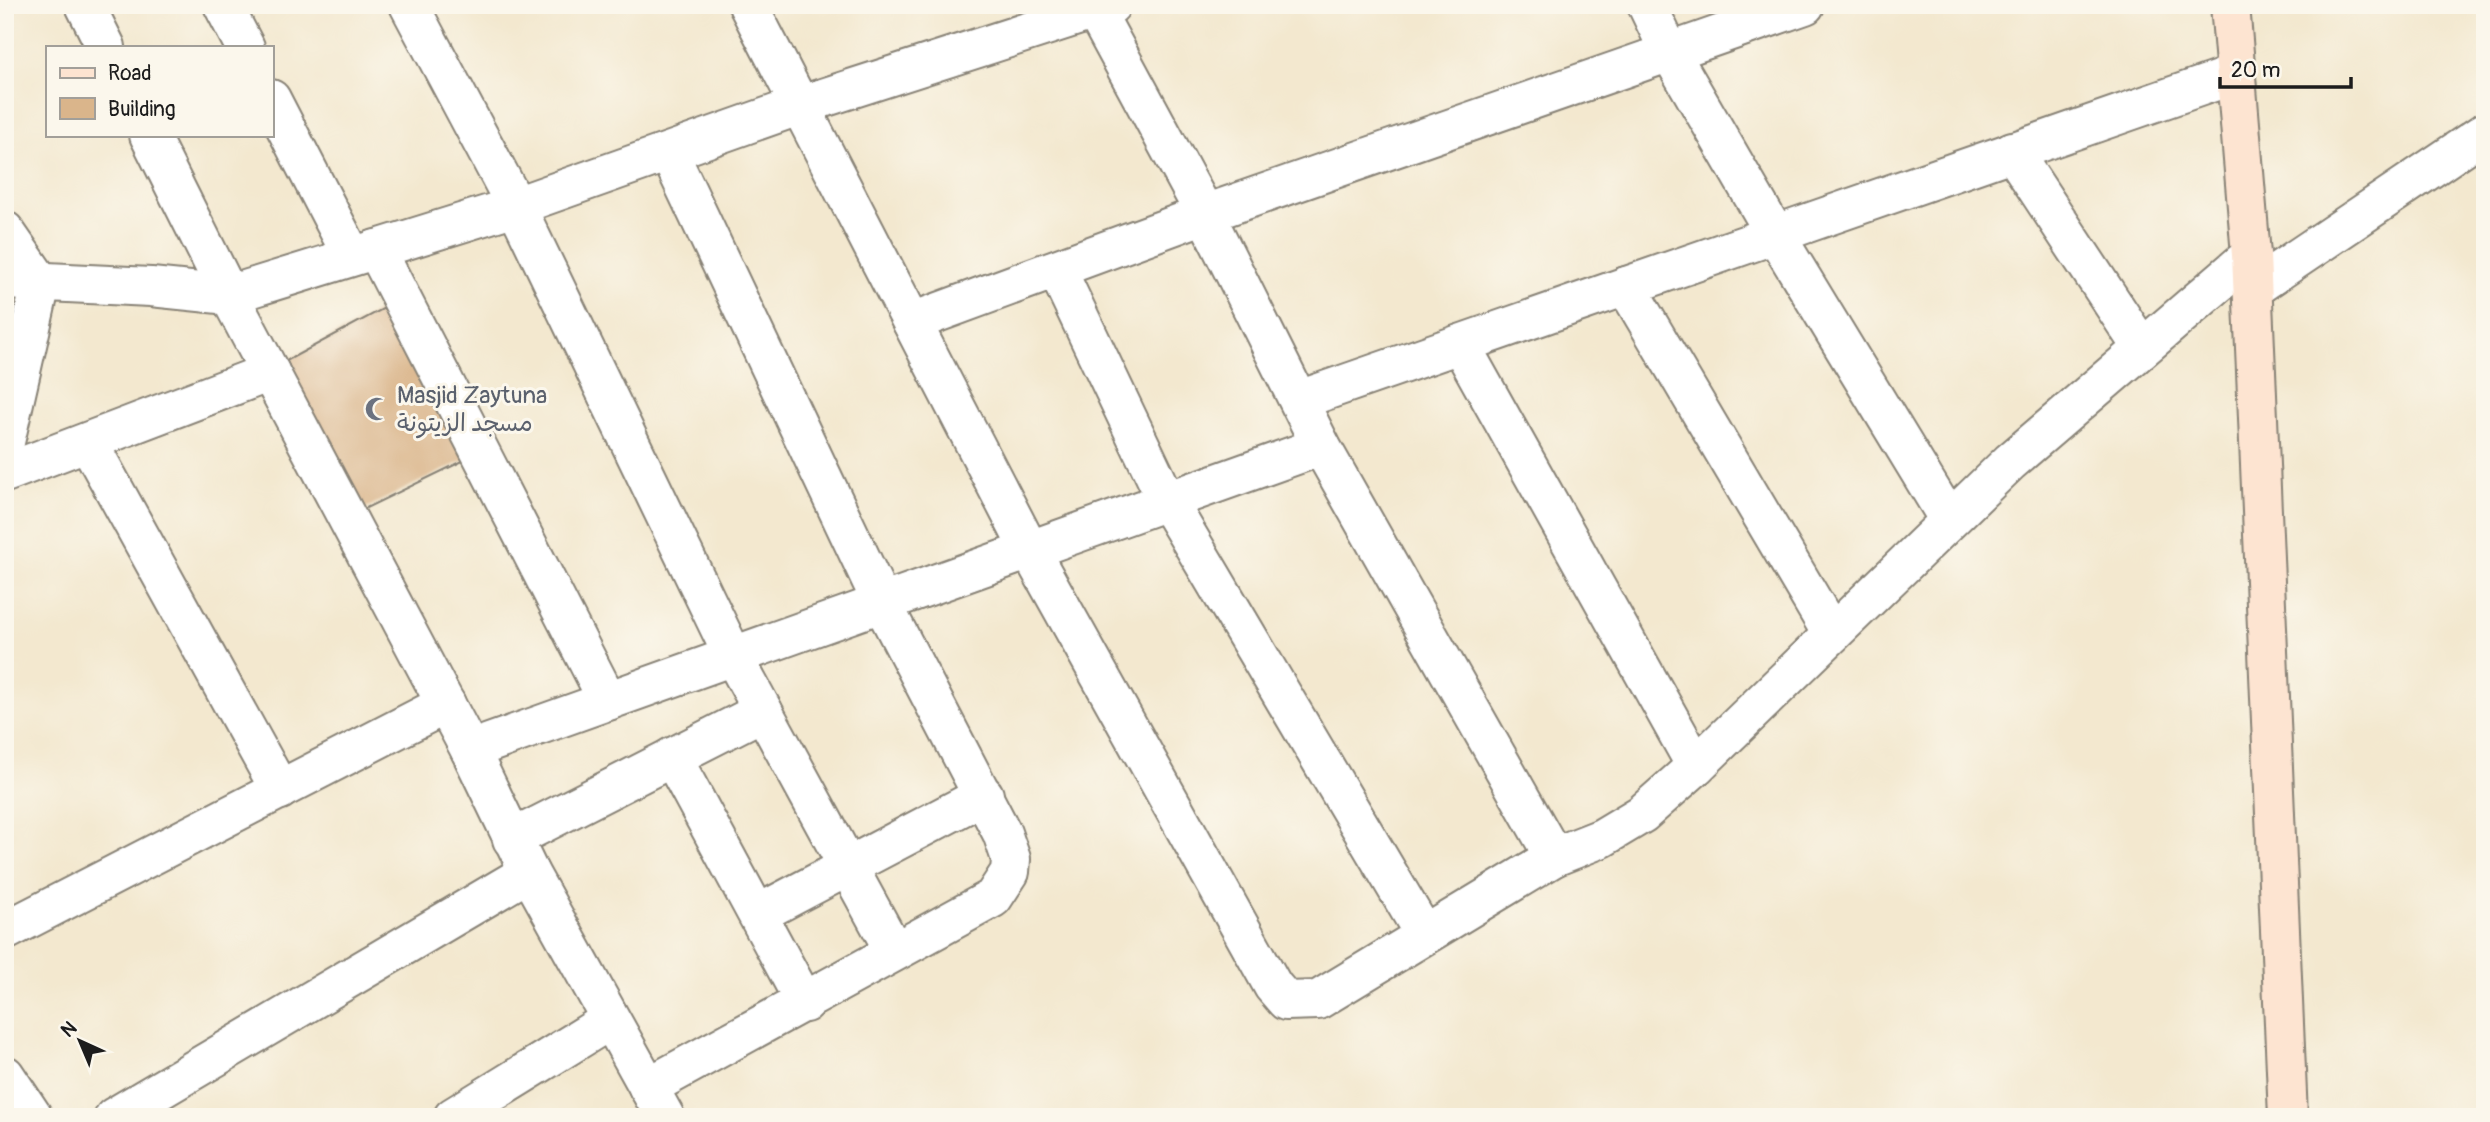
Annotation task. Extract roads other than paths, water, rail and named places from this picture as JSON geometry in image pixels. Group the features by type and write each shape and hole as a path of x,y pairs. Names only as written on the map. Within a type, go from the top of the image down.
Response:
{"street":[{"path":"223,5 244,46"},
{"path":"409,5 516,206 733,656 894,951"},
{"path":"748,5 1030,549 1273,986 1286,1001 1318,1000 1554,857 1602,838 1642,814 1696,766 2010,461 2142,348 2252,272 2485,132"},
{"path":"1647,5 1669,51 1775,234 1949,520"},
{"path":"912,323 1205,214 1805,5"},
{"path":"2230,5 2252,272 2288,1117"},
{"path":"23,282 152,287 229,295 516,206 801,105 1099,7 1321,446 1554,857"},
{"path":"1298,400 2236,74"},
{"path":"273,102 364,253 608,701"},
{"path":"150,136 229,295 470,750 520,856 656,1102 805,1003 993,898 1005,884 1011,859 1002,832 984,795 881,601 669,153"},
{"path":"2012,151 2142,348"},
{"path":"5,231 23,282 5,442"},
{"path":"1057,270 1166,499 1424,934"},
{"path":"1626,286 1832,634"},
{"path":"1460,344 1696,766"},
{"path":"5,473 270,372"},
{"path":"88,442 280,789"},
{"path":"470,750 1166,499 1321,446"},
{"path":"5,931 446,704"},
{"path":"114,1117 672,757 763,711"},
{"path":"672,757 805,1003"},
{"path":"758,914 984,795"},
{"path":"453,1117 610,1020"},
{"path":"5,1075 33,1117"}],"place":[{"name":"Masjid Zaytuna مسجد الزيتونة","path":"377,409"}]}
